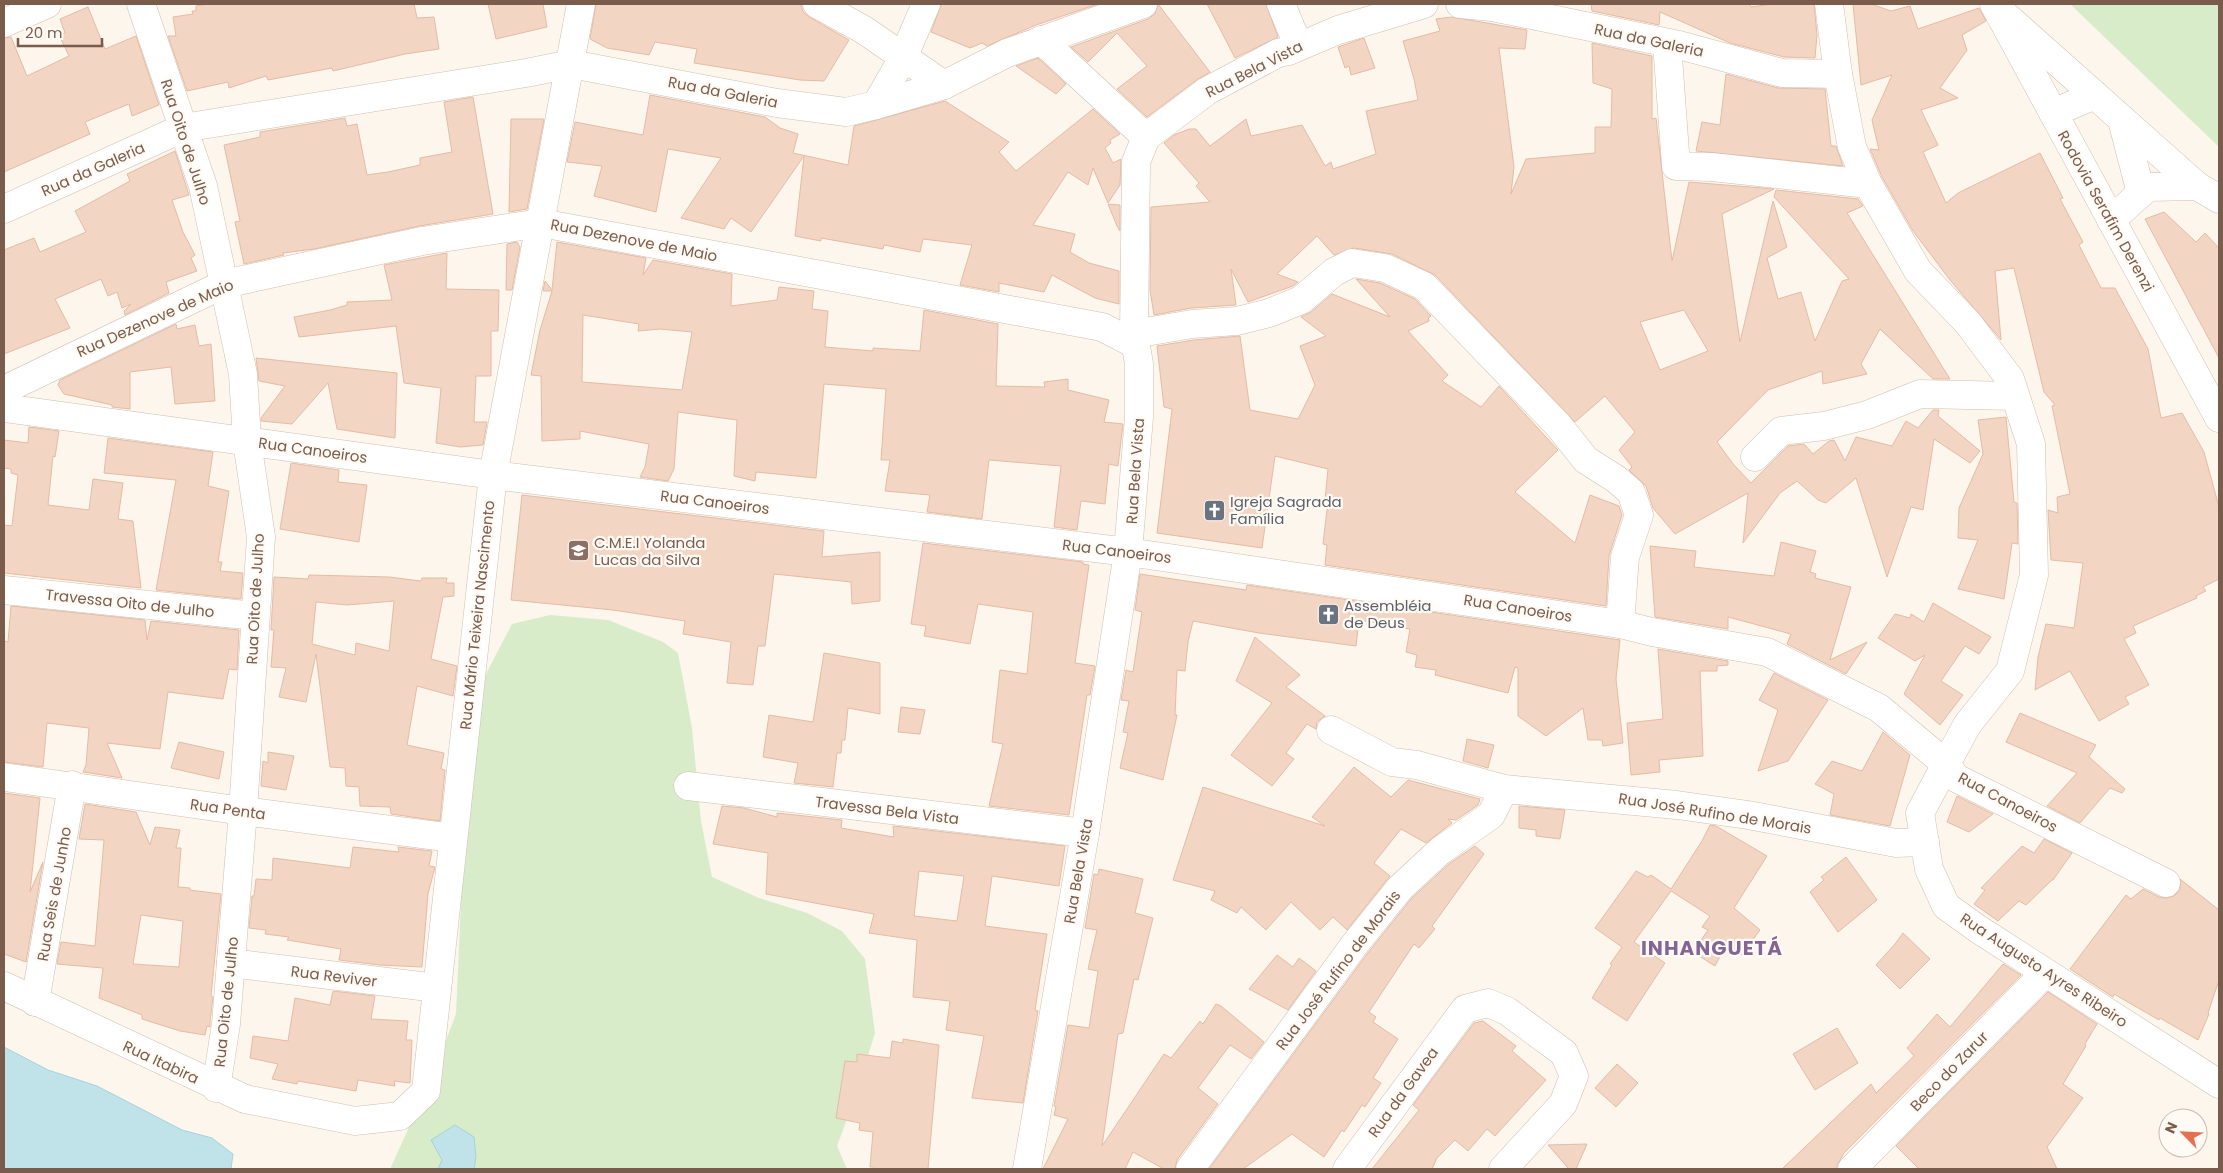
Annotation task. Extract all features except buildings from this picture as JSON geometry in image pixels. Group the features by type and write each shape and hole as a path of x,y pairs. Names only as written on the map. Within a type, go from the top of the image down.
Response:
{"street":[{"path":"4,23 47,4"},
{"name":"Rua Oito de Julho","path":"140,4 203,186 243,374 247,441 260,536 243,811 231,963 226,1024 216,1088"},
{"name":"Rua Mário Teixeira Nascimento","path":"355,1121 400,1116 426,1090 493,475 581,4"},
{"path":"817,4 864,30 944,85"},
{"path":"876,105 903,58 926,4"},
{"name":"Rua da Galeria","path":"571,64 777,103 846,112 944,85 1007,53 1143,4"},
{"path":"1281,4 1298,45"},
{"name":"Rua Bela Vista","path":"1027,1169 1085,833 1128,552 1139,417 1140,364 1134,339 1136,162 1146,137 1207,90 1278,53 1289,51 1298,45 1338,30 1424,4"},
{"name":"Rua da Galeria","path":"1460,4 1492,7 1667,43 1782,73 1838,74"},
{"name":"Rua Augusto Ayres Ribeiro","path":"1829,4 1838,74 1852,147 1868,184 1918,271 1968,323 2010,379 2030,444 2034,575 2010,671 1968,725 1920,813 1929,869 1946,906 2045,973 2219,1084"},
{"path":"1995,5 2122,120 2208,192"},
{"name":"Rodovia Serafim Derenzi","path":"1995,5 2219,418"},
{"path":"1041,40 1146,137"},
{"path":"1667,43 1676,166 1712,167 1868,184"},
{"path":"183,128 526,73 571,64"},
{"path":"2053,113 2095,95"},
{"path":"2122,120 2141,194"},
{"name":"Rua da Galeria","path":"4,210 183,128"},
{"path":"2111,220 2148,187 2208,192"},
{"name":"Rua Dezenove de Maio","path":"4,390 224,284 422,240 541,223 1102,327 1134,339"},
{"path":"1134,339 1192,324 1237,321 1269,313 1301,300 1334,272 1352,263 1385,268 1424,286 1558,425 1586,460 1616,479 1631,492 1639,515 1625,557 1620,624"},
{"path":"1755,457 1781,430 1824,426 1867,414 1920,394 2015,396"},
{"name":"Rua Canoeiros","path":"4,408 493,475 1128,552 1620,624 1652,632 1767,652 1879,708 1946,764 1956,778 2166,882"},
{"name":"Travessa Oito de Julho","path":"4,590 255,616"},
{"name":"Rua José Rufino de Morais","path":"1331,730 1392,762 1417,765 1504,789 1677,805 1748,815 1896,843 1925,842"},
{"name":"Rua Penta","path":"4,776 243,811 453,838"},
{"name":"Rua Seis de Junho","path":"36,1002 72,785"},
{"name":"Travessa Bela Vista","path":"688,786 1085,833"},
{"name":"Rua José Rufino de Morais","path":"1190,1169 1355,944 1400,888 1440,851 1491,815 1504,789"},
{"name":"Rua Reviver","path":"231,963 437,988"},
{"name":"Beco do Zarur","path":"1852,1169 2045,973"},
{"name":"Rua Itabira","path":"4,986 216,1088 245,1099 355,1121"},
{"name":"Rua da Gavea","path":"1347,1169 1465,1010 1488,1003 1507,1011 1564,1054 1574,1076 1563,1104 1503,1169"}],"green space":[{"path":"2070,4 2219,4 2219,147"},
{"path":"550,615 608,620 663,642 678,653 692,728 701,821 712,877 759,898 807,913 842,931 865,959 875,1033 856,1095 837,1146 847,1169 474,1169 476,1157 443,1160 438,1169 390,1169 434,1072 456,1014 463,858 475,695 512,624"}],"water":[{"path":"4,1047 48,1070 97,1086 182,1130 212,1138 233,1154 231,1169 4,1169"},
{"path":"455,1125 474,1137 476,1157 474,1169 438,1169 442,1160 431,1140"}],"place":[{"name":"Igreja Sagrada Família","path":"1214,510"},
{"name":"C.M.E.I Yolanda Lucas da Silva","path":"578,551"},
{"name":"Assembléia de Deus","path":"1328,614"}],"district":[{"name":"INHANGUETÁ","path":"1712,948"}]}
